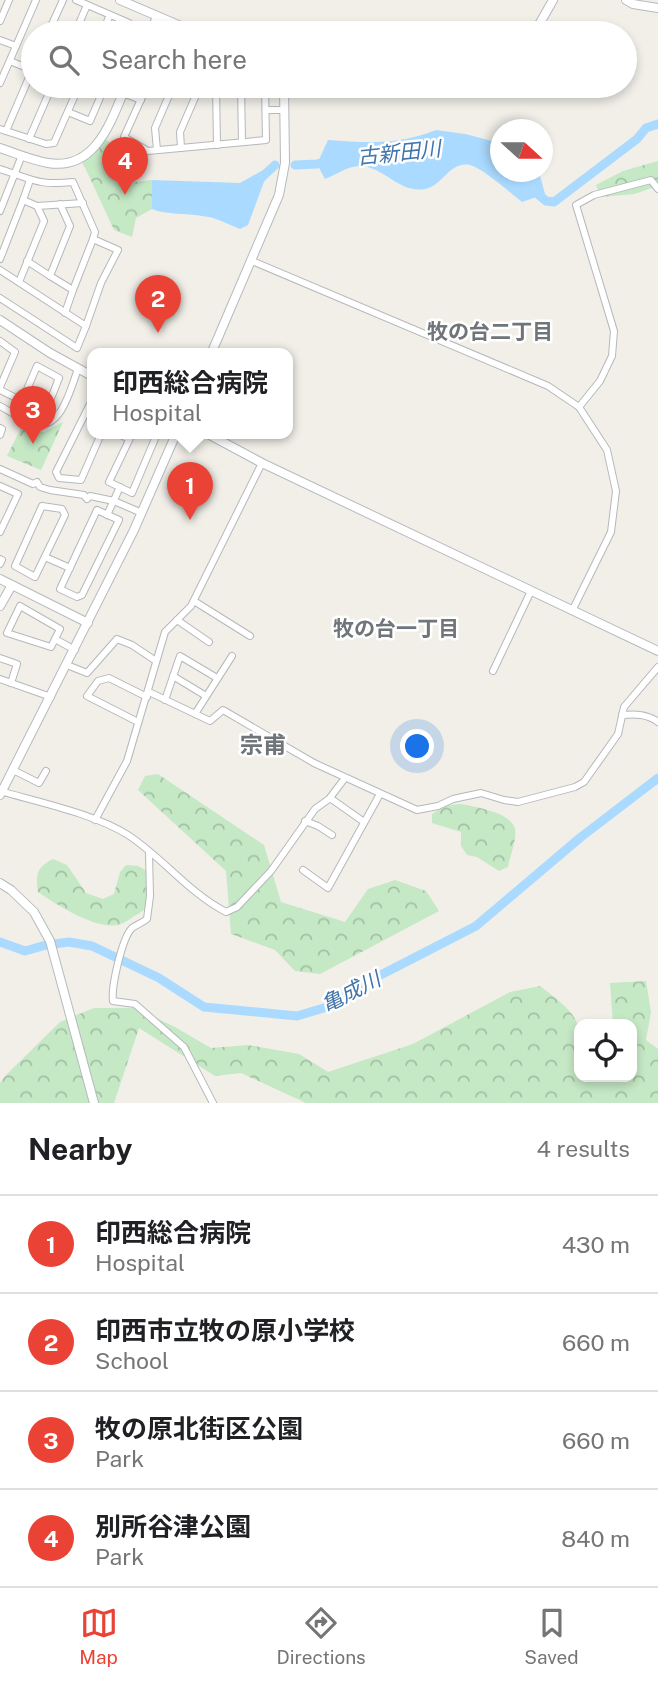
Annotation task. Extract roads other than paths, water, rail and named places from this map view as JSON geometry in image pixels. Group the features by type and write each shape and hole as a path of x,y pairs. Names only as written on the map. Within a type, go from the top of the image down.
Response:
{"street":[{"path":"0,21 9,0"},
{"path":"27,21 36,0"},
{"path":"53,21 63,0"},
{"path":"76,0 124,21"},
{"path":"120,0 167,21"},
{"path":"541,21 553,0"},
{"path":"626,0 658,8"},
{"path":"80,21 87,5"},
{"path":"107,21 110,15"},
{"path":"155,21 157,17"},
{"path":"0,83 21,34"},
{"path":"0,40 16,46"},
{"path":"10,61 21,65"},
{"path":"21,93 3,130 46,144 54,143 74,98"},
{"path":"29,139 47,98"},
{"path":"68,112 90,121 101,98"},
{"path":"0,148 56,164 82,158 102,138 121,98"},
{"path":"138,98 141,100 124,137 148,151 267,140 266,98"},
{"path":"157,150 155,128 168,98"},
{"path":"181,148 180,132 195,98"},
{"path":"215,98 217,145"},
{"path":"241,98 242,142"},
{"path":"214,348 279,195 285,163 284,98"},
{"path":"266,110 285,110"},
{"path":"0,211 22,155"},
{"path":"0,169 30,180 52,184 73,182 96,232 65,313"},
{"path":"0,258 30,180"},
{"path":"579,407 600,381 612,356 614,331 576,205 594,195 652,180 658,189"},
{"path":"23,200 37,205 82,203"},
{"path":"50,276 70,226 60,204"},
{"path":"19,282 44,222 37,205"},
{"path":"0,298 77,348 101,283 118,250 93,239"},
{"path":"27,261 73,290"},
{"path":"251,261 548,386 579,407 607,450 616,491 611,532 572,611"},
{"path":"0,270 86,326"},
{"path":"0,320 87,374"},
{"path":"0,341 15,352 0,389 22,401 38,409 45,408 59,378 37,366 22,401"},
{"path":"0,406 37,424 52,421 60,412 78,369"},
{"path":"87,410 56,472 59,478 80,480 100,439"},
{"path":"0,428 0,435"},
{"path":"130,439 109,482 132,493 155,439"},
{"path":"174,439 142,513 75,650 1,792 95,820 127,835 206,902 226,912 237,907 271,871 305,821 330,798 345,778"},
{"path":"217,439 262,463 658,652"},
{"path":"95,820 127,761 165,632 194,601 262,463"},
{"path":"0,469 50,490 114,501 142,513"},
{"path":"0,486 18,494 0,532"},
{"path":"107,515 120,487"},
{"path":"42,506 62,509 65,515 45,557 35,577 15,566 42,506"},
{"path":"97,510 107,515 119,520 82,595 77,597 60,589 97,510"},
{"path":"45,557 70,568"},
{"path":"0,559 0,564"},
{"path":"0,579 88,623"},
{"path":"0,606 12,585"},
{"path":"493,671 531,591"},
{"path":"194,601 250,636"},
{"path":"20,606 60,629 55,639 51,648 4,632 20,606"},
{"path":"177,620 209,642"},
{"path":"55,639 75,650"},
{"path":"67,665 88,673 117,639 132,645 156,662"},
{"path":"165,699 180,656 217,678"},
{"path":"195,714 232,656"},
{"path":"0,658 17,664 11,683"},
{"path":"138,722 87,696 98,681 109,678 165,699 210,721 223,710 345,778 417,810 481,793 518,802 575,788 584,782 618,734 624,707 629,698 658,667"},
{"path":"173,676 206,696"},
{"path":"0,679 51,697"},
{"path":"622,715 635,714 658,722"},
{"path":"13,771 39,783 46,771"},
{"path":"303,870 328,888 380,794"},
{"path":"330,798 364,822"},
{"path":"305,821 318,825 332,835"},
{"path":"149,852 149,909 146,919 133,927 123,951 113,979 113,1001 135,1004 184,1047 213,1103"},
{"path":"0,883 27,904 43,925 53,949 94,1103"}],"water":[{"path":"436,130 490,140 490,177 476,167 463,165 451,170 431,187 416,189 408,188 376,170 360,166 325,179 317,164 328,140 396,141"},
{"path":"265,169 268,171 248,225 240,229 212,218 152,209 152,180 240,183"},
{"path":"497,182 542,182 545,194 522,202"}],"waterway":[{"name":"古新田川","path":"533,190 546,201 554,202 637,139 646,128 658,124"},
{"name":"古新田川","path":"295,165 328,161"},
{"name":"古新田川","path":"260,179 275,165"},
{"name":"亀成川","path":"0,942 25,951 69,942 92,946 159,978 204,1007 297,1016 327,1007 367,982 476,926 581,837 658,778"}],"place":[{"name":"別所谷津公園","path":"125,195"},
{"name":"印西市立牧の原小学校","path":"158,333"},
{"name":"牧の原北街区公園","path":"33,444"},
{"name":"印西総合病院","path":"190,520"}],"district":[{"name":"牧の台二丁目","path":"490,332"},
{"name":"牧の台一丁目","path":"396,629"},
{"name":"宗甫","path":"263,745"}]}
